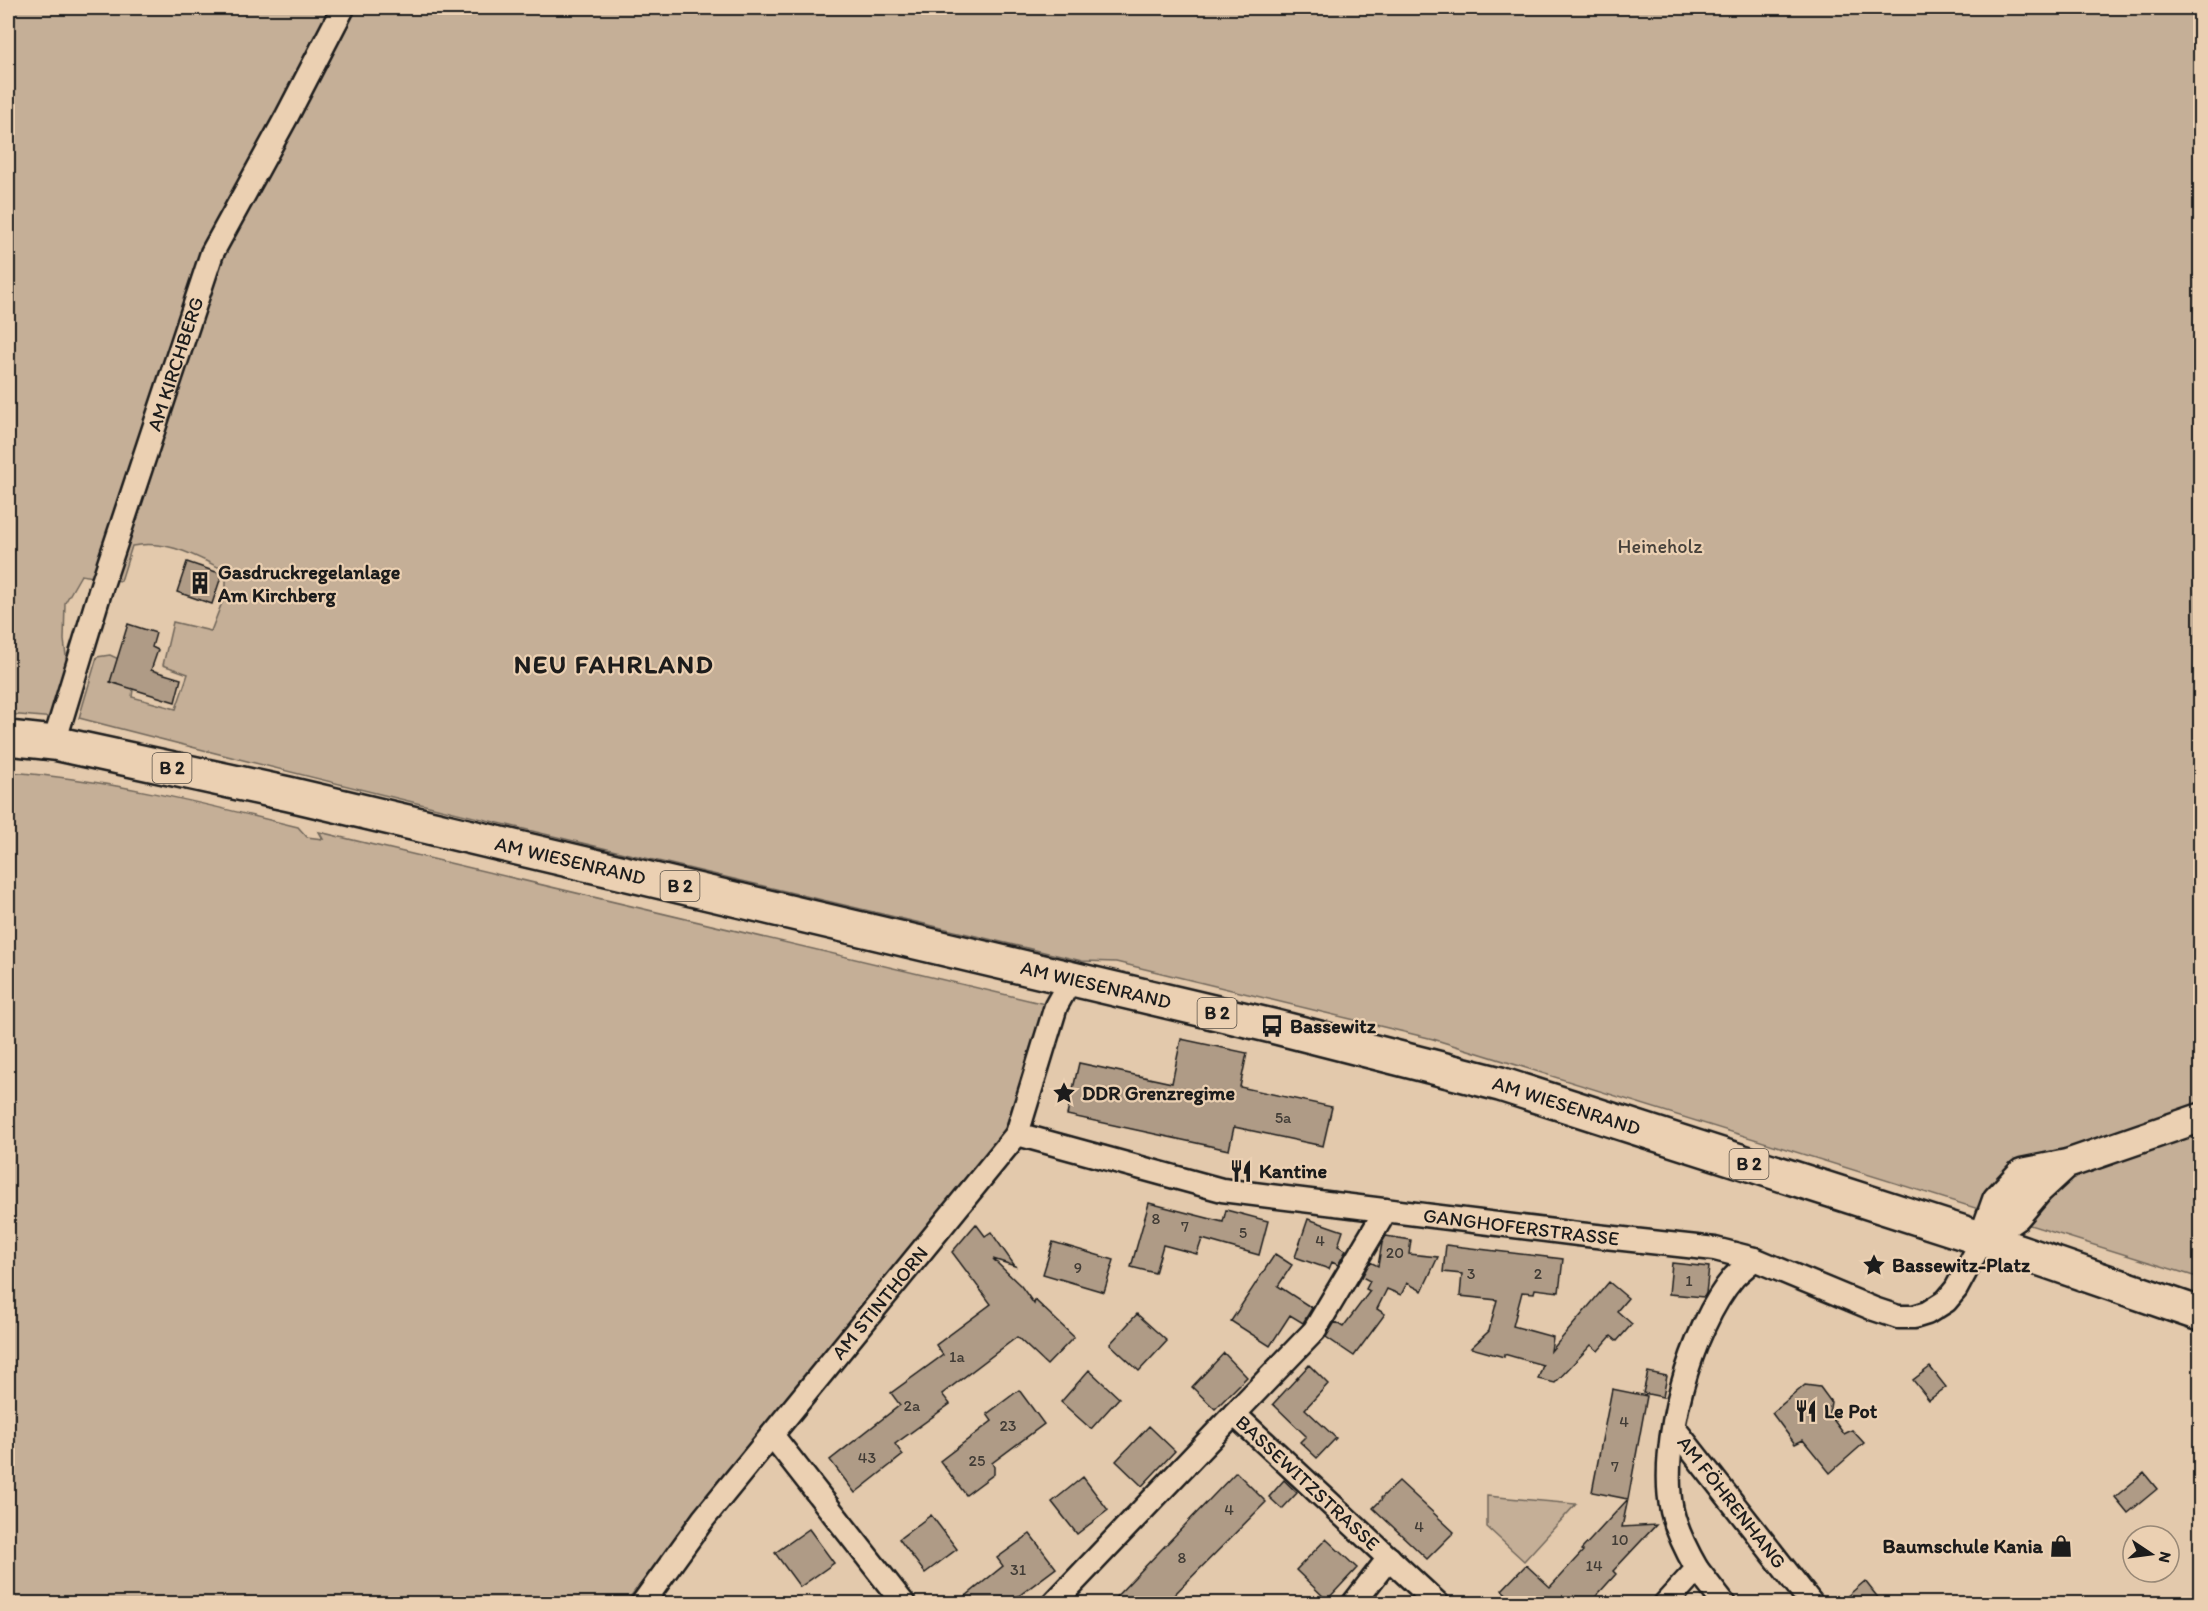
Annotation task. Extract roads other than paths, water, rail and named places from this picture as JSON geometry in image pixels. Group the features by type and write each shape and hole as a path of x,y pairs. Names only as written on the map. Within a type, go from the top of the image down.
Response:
{"main road":[{"name":"AM WIESENRAND","path":"8,738 54,743 289,794 1272,1026 1500,1084 1983,1239 2200,1314"}],"street":[{"name":"AM KIRCHBERG","path":"54,743 102,585 212,253 343,8"},
{"name":"AM STINTHORN","path":"642,1604 704,1518 1017,1134 1056,1006 1071,979"},
{"path":"1983,1239 2016,1216 2038,1190 2067,1164 2200,1118"},
{"name":"GANGHOFERSTRASSE","path":"1017,1134 1222,1190 1715,1249 1754,1259 1898,1317 1914,1317 1927,1313 1946,1301 1956,1289 1983,1239"},
{"name":"BASSEWITZSTRASSE","path":"1386,1210 1314,1330 1234,1414 1438,1604"},
{"name":"AM FÖHRENHANG","path":"1724,1604 1697,1569 1679,1538 1671,1509 1668,1480 1670,1450 1687,1371 1703,1330 1734,1278 1754,1259"},
{"path":"1053,1604 1234,1414"},
{"name":"AM FÖHRENHANG","path":"1674,1428 1812,1604"},
{"path":"772,1435 904,1604"},
{"path":"1353,1604 1389,1558"},
{"path":"1665,1604 1697,1569"}],"place":[{"name":"Gasdruckregelanlage Am Kirchberg","path":"200,583"},
{"name":"Bassewitz","path":"1272,1026"},
{"name":"DDR Grenzregime","path":"1064,1093"},
{"name":"Kantine","path":"1241,1171"},
{"name":"Bassewitz-Platz","path":"1874,1265"},
{"name":"Le Pot","path":"1806,1411"},
{"name":"Baumschule Kania","path":"2061,1546"}],"district":[{"name":"NEU FAHRLAND","path":"614,664"}],"park label":[{"name":"Heineholz","path":"1660,546"}]}
